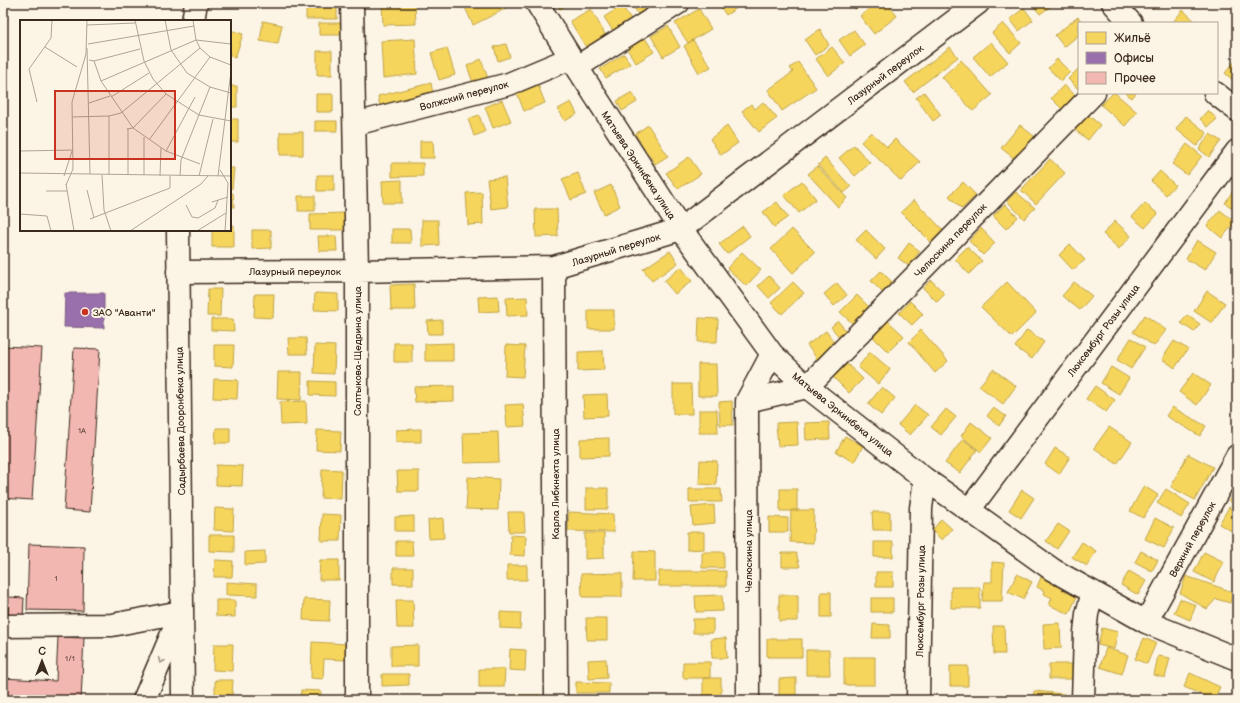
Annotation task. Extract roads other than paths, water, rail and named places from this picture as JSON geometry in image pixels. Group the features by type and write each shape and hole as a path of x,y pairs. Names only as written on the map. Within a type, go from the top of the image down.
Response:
{"street":[{"path":"193,20 196,3"},
{"name":"Салтыкова-Щедрина улица","path":"352,3 357,271 357,700"},
{"name":"Матыева Эркинбека улица","path":"537,3 681,230 772,354 807,387 925,479 1053,570 1146,622 1237,659"},
{"name":"Волжский переулок","path":"355,124 509,84 574,63 678,3"},
{"name":"Лазурный переулок","path":"178,272 357,271 554,267 681,230 978,3"},
{"path":"1113,3 1130,22"},
{"name":"Челюскина переулок","path":"807,387 1093,94"},
{"path":"1216,94 1237,110"},
{"name":"Люксембург Розы улица","path":"969,510 1237,151"},
{"name":"Садырбаева Дооронбека улица","path":"178,231 183,700"},
{"name":"Карла Либкнехта улица","path":"554,267 556,700"},
{"name":"Челюскина улица","path":"748,700 747,402 772,354"},
{"path":"747,402 807,387"},
{"name":"Верхний переулок","path":"1146,622 1237,456"},
{"name":"Люксембург Розы улица","path":"918,700 921,508 925,479"},
{"path":"1083,700 1085,633 1087,614 1093,592"},
{"path":"3,626 112,625 182,612"},
{"name":"Садырбаева Дооронбека улица","path":"144,700 182,612"}],"place":[{"name":"ЗАО \"Аванти\"","path":"85,312"}]}
